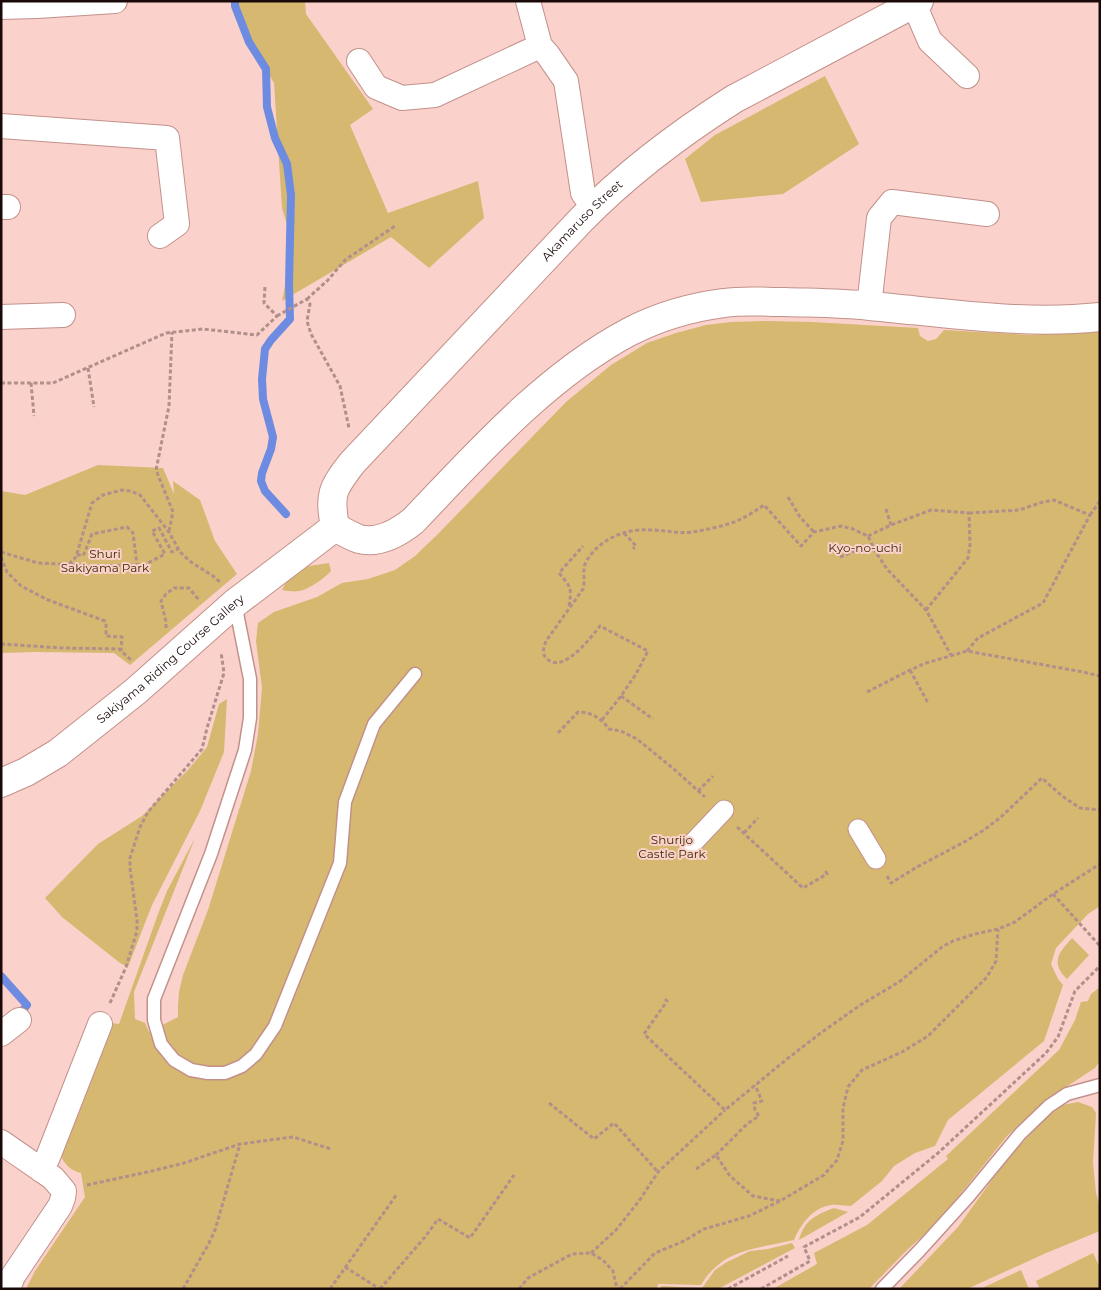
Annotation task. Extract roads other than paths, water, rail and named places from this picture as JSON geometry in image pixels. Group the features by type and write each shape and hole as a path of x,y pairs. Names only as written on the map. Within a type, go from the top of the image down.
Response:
{"street":[{"path":"1,7 120,1"},
{"path":"528,1 540,46 566,81 583,193 593,208"},
{"path":"917,3 930,41 967,76"},
{"name":"Akamaruso Street","path":"334,527 331,508 332,496 336,484 352,463 593,208 635,170 682,133 734,99 917,3"},
{"path":"359,61 376,87 402,98 435,95 540,46"},
{"path":"1,126 167,138 177,224 160,236"},
{"path":"869,306 879,218 892,202 987,214"},
{"path":"334,527 360,539 370,540 380,539 403,530 493,439 573,368 630,332 679,312 725,303 771,302 869,306 1018,320 1060,320 1100,317"},
{"path":"1,317 63,316"},
{"name":"Sakiyama Riding Course Gallery","path":"1,783 26,772 58,753 136,691 227,593 334,527"},
{"path":"689,847 723,811"},
{"path":"858,829 880,865"},
{"path":"41,1170 48,1157 100,1024"},
{"path":"1,1142 53,1178 64,1191 60,1206 13,1276 8,1289"}],"lane":[{"path":"227,593 250,679 250,718 245,750 211,854 154,999 154,1020 161,1044 174,1060 191,1070 208,1074 225,1073 242,1066 256,1054 275,1026 340,863 345,802 374,724 415,674"},
{"path":"882,1289 968,1197 1020,1134 1049,1106 1068,1094 1100,1086"}],"waterway":[{"path":"235,1 235,6 249,42 266,69 267,107 275,138 287,164 291,195 290,319 265,349 262,379 263,399 273,437 261,481 265,491 286,514"},
{"path":"1,976 27,1005 18,1016"}],"park label":[{"name":"Kyo-no-uchi","path":"865,548"},
{"name":"Shuri Sakiyama Park","path":"105,561"},
{"name":"Shurijo Castle Park","path":"672,847"}]}
